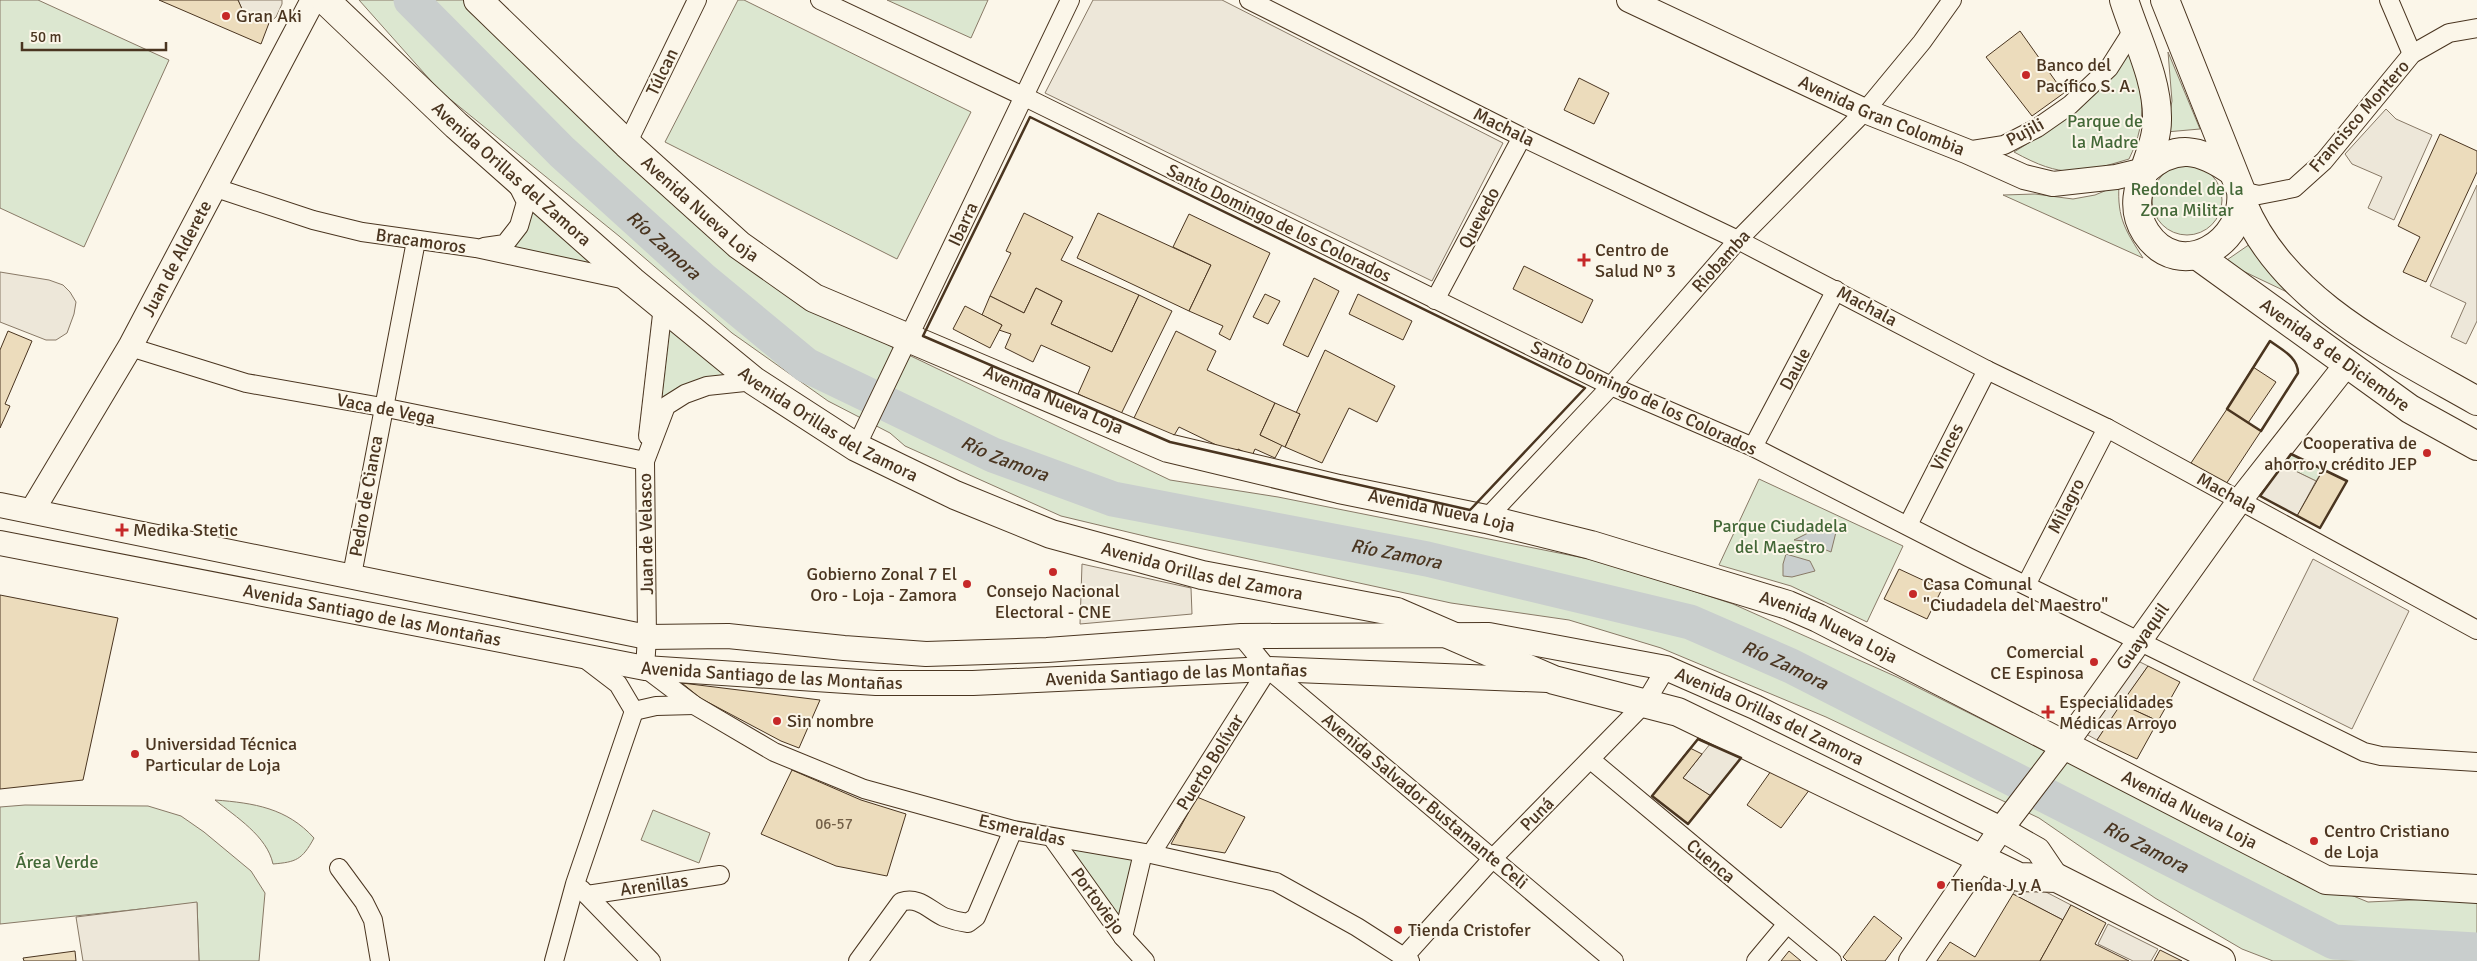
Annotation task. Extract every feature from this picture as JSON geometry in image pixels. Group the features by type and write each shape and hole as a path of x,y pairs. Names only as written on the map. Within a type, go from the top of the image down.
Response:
{"main road":[{"name":"Juan de Alderete","path":"32,511 130,347 313,0"},
{"name":"Avenida Orillas del Zamora","path":"325,0 456,125 632,281 754,381 860,439 955,495 1051,534 1202,575 1397,612 1554,680 1678,712 2019,877 2057,878 2221,961"},
{"name":"Avenida Nueva Loja","path":"478,0 627,144 740,246 814,298 905,347 1168,448 1339,489 1486,519 1591,545 1788,606 1818,618 2326,880 2477,889"},
{"name":"Avenida Gran Colombia","path":"1629,0 1865,111 1966,151 2024,177 2053,184 2116,177 2145,170"},
{"path":"2124,0 2156,95 2157,122 2145,170 2137,187 2140,221 2147,234 2159,246 2174,254 2198,256 2221,242 2230,232 2238,188 2208,157 2179,151 2158,158 2145,170"},
{"name":"Avenida 8 de Diciembre","path":"2165,0 2252,227 2279,262 2334,314 2408,362 2477,401"},
{"name":"Avenida 8 de Diciembre","path":"2198,256 2346,365 2410,409 2477,446"},
{"name":"Guayaquil","path":"1911,961 2001,829 2065,745 2240,500 2346,365"},
{"name":"Avenida Santiago de las Montañas","path":"0,505 271,561 352,575 647,637 728,636 926,654 1048,650 1241,636 1450,634"},
{"name":"Avenida Santiago de las Montañas","path":"0,543 584,658 645,668 876,683 972,683 1268,669 1554,680"},
{"name":"Avenida Orillas del Zamora","path":"1450,634 1489,635 1666,668 1755,707 2001,829 2038,850 2057,878"}],"street":[{"name":"Túlcan","path":"627,144 697,0"},
{"name":"Santo Domingo de los Colorados","path":"820,0 1023,96 1611,386 1753,447 2026,585 2364,752 2381,756 2477,762"},
{"name":"Ibarra","path":"860,439 1070,0"},
{"name":"Machala","path":"1249,0 1522,137 1738,240 1987,370 2107,428 2477,630"},
{"name":"Riobamba","path":"1486,519 1611,386 1738,240 1865,111 1922,42 1952,0"},
{"path":"2389,0 2412,54"},
{"name":"Francisco Montero","path":"2238,188 2258,195 2294,188 2324,161 2412,54 2449,33 2477,28"},
{"name":"Pujili","path":"1966,151 2004,145 2037,128 2070,105 2109,68 2133,30"},
{"name":"Quevedo","path":"1435,300 1522,137"},
{"path":"476,248 505,244 519,226 526,202 511,172"},
{"name":"Bracamoros","path":"213,187 313,220 362,232 476,248 632,281"},
{"name":"Pedro de Cianca","path":"352,575 382,408 416,241"},
{"name":"Daule","path":"1753,447 1836,290"},
{"path":"645,461 663,306"},
{"name":"Vaca de Vega","path":"130,347 246,383 382,408 645,461"},
{"name":"Vinces","path":"1908,525 1987,370"},
{"name":"Juan de Velasco","path":"645,668 647,637 645,461 666,406 685,394 706,386 754,381"},
{"name":"Milagro","path":"2026,585 2107,428"},
{"name":"Avenida Salvador Bustamante Celi","path":"1241,636 1268,669 1614,961"},
{"path":"554,961 581,889 634,711 618,684 584,658"},
{"name":"Esmeraldas","path":"645,668 694,705 774,752 864,790 1053,839 1147,854 1276,882 1357,927 1407,959"},
{"name":"Puná","path":"1407,959 1493,858 1645,703 1666,668"},
{"name":"Puerto Bolívar","path":"1124,937 1147,854 1268,669"},
{"path":"634,711 656,706 694,705"},
{"name":"Cuenca","path":"1591,760 1832,961"},
{"path":"858,961 902,902 910,899 918,901 943,916 959,922 968,923 976,917 1013,830"},
{"name":"Portoviejo","path":"1053,839 1124,937 1145,961"},
{"path":"339,868 364,902 372,920 380,961"},
{"name":"Arenillas","path":"581,889 720,875"},
{"name":"Arenillas","path":"581,889 650,961"},
{"path":"1756,961 1787,924"}],"green space":[{"path":"0,0 38,0 169,60 84,247 0,208"},
{"path":"359,0 464,0 779,285 892,347 1170,480 1278,497 1604,562 1733,604 1897,677 2255,856 2368,902 2477,897 2477,961 2273,961 2242,949 2155,898 2039,818 1826,717 1661,648 1569,620 1451,603 1157,539 1061,516 905,446 890,433 828,401 732,333 619,236 440,91"},
{"path":"738,0 744,0 971,112 897,259 665,142"},
{"path":"887,0 988,0 971,38"},
{"name":"Parque de la Madre","path":"2132,47 2141,90 2142,116 2136,144 2129,159 2097,168 2071,171 2046,167 2014,152 2065,119 2095,94 2121,65"},
{"path":"2168,52 2200,129 2166,132 2172,101"},
{"name":"Redondel de la Zona Militar","path":"2187,165 2200,168 2212,175 2219,187 2222,200 2219,213 2212,225 2200,232 2187,235 2174,232 2162,225 2155,213 2152,200 2155,187 2162,175 2174,168"},
{"path":"2119,185 2121,216 2143,258 2003,195 2035,194 2073,199 2095,195"},
{"path":"526,202 632,281 476,248 505,244"},
{"path":"2250,244 2287,292 2224,262"},
{"path":"663,306 754,381 707,386 650,421"},
{"path":"2291,454 2323,470 2316,481 2283,465"},
{"name":"Parque Ciudadela del Maestro","path":"1759,479 1903,546 1867,622 1791,586 1719,565"},
{"path":"215,800 256,805 269,809 293,820 314,838 306,851 298,859 273,864 270,854 258,836"},
{"name":"Área Verde","path":"25,805 148,806 181,816 204,832 251,871 265,893 259,961 199,961 197,903 0,924 0,807"},
{"path":"653,810 710,833 699,863 641,840"},
{"path":"1053,839 1143,853 1123,937"}],"shaded area":[{"path":"238,0 282,0 282,4 276,17 269,23 242,9"},
{"path":"1093,0 1222,0 1503,143 1432,281 1045,93"},
{"path":"2386,109 2396,119 2432,135 2394,220 2368,208 2382,177 2352,164 2345,154"},
{"path":"2477,185 2477,321 2466,344 2451,337 2466,303 2430,286"},
{"path":"0,272 49,280 63,285 76,302 67,333 56,340 46,340 0,322"},
{"path":"2283,465 2316,481 2297,516 2260,496"},
{"path":"1838,524 1831,552 1804,541 1794,540 1822,526"},
{"path":"1786,554 1810,561 1815,571 1792,577 1783,576 1783,564"},
{"path":"2313,559 2409,611 2352,729 2253,680"},
{"path":"1082,564 1191,588 1192,614 1080,624"},
{"path":"2138,661 2148,666 2097,740 2086,734"},
{"path":"1710,744 1741,758 1711,796 1683,778"},
{"path":"2021,879 2071,905 2063,920 2013,894"},
{"path":"197,902 199,961 83,961 76,917"},
{"path":"2108,924 2158,949 2151,961 2133,961 2098,944"}],"building":[{"name":"Gran Aki","path":"159,0 238,0 242,9 269,23 261,44"},
{"name":"Banco del Pacífico S. A.","path":"2020,31 2064,93 2032,116 1986,57"},
{"path":"1579,78 1609,93 1594,124 1564,110"},
{"path":"2440,134 2477,151 2477,172 2426,282 2403,272 2420,237 2398,226"},
{"path":"1024,213 1073,237 1061,260 1139,295 1112,352 1051,324 1062,301 1036,288 1024,313 990,296 1011,253 1006,251"},
{"path":"1098,213 1211,265 1189,311 1077,258"},
{"path":"1189,214 1270,253 1230,340 1219,334 1223,326 1189,311 1211,265 1173,247"},
{"path":"1524,266 1593,300 1582,323 1513,289"},
{"path":"1314,278 1339,291 1308,357 1283,345"},
{"path":"1036,288 1062,301 1051,324 1112,352 1139,295 1172,311 1121,414 1078,394 1090,367 1041,345 1033,362 1005,348 1011,334 999,330 1002,325 982,315 990,296 1024,313"},
{"path":"1265,294 1280,301 1268,324 1253,317"},
{"path":"1358,294 1412,321 1403,340 1349,314"},
{"path":"965,306 1002,325 990,348 953,329"},
{"path":"8,331 32,341 5,404 10,406 0,428 0,350"},
{"path":"1176,331 1216,351 1207,370 1275,403 1260,435 1282,445 1275,458 1255,449 1252,456 1238,449 1235,454 1179,427 1172,439 1133,420"},
{"path":"1325,350 1395,386 1377,422 1349,408 1322,463 1285,447 1300,414 1296,413"},
{"path":"2253,367 2276,382 2248,423 2227,409"},
{"path":"1275,403 1300,414 1285,447 1260,435"},
{"path":"2227,409 2261,431 2226,484 2191,463"},
{"path":"2323,470 2347,481 2320,528 2297,516"},
{"name":"Casa Comunal \"Ciudadela del Maestro\"","path":"1899,569 1942,589 1927,619 1884,599"},
{"path":"0,595 118,618 83,780 0,789"},
{"path":"2148,666 2180,682 2158,721 2121,704"},
{"name":"Sin nombre","path":"682,683 820,700 799,748 781,741 700,698"},
{"path":"2121,704 2158,721 2137,759 2097,740"},
{"path":"1690,748 1702,754 1683,778 1711,796 1688,824 1652,796"},
{"path":"792,770 861,800 906,814 887,876 836,866 761,834"},
{"path":"1771,771 1810,789 1781,828 1747,805"},
{"path":"1197,797 1245,817 1225,853 1171,844"},
{"path":"2013,894 2063,920 2040,961 1937,961 1950,942 1975,957"},
{"path":"2071,905 2106,923 2095,944 2129,961 2040,961"},
{"path":"1874,916 1902,938 1885,961 1847,961 1843,957"},
{"path":"2160,950 2182,961 2154,961"},
{"path":"75,951 76,961 24,961 23,958"},
{"path":"1789,951 1801,961 1781,961"}],"waterway":[{"name":"Río Zamora","path":"411,0 562,152 702,279 806,365 993,455 1113,499 1427,559 1690,622 1791,666 2334,942 2477,950"}],"wall":[{"path":"1030,117 1585,388 1470,510 1170,442 923,336 1030,117"},
{"path":"2270,341 2292,358 2298,373 2261,431 2227,409 2270,341"},
{"path":"2291,454 2347,481 2320,528 2260,496 2291,454"},
{"path":"1698,739 1741,758 1688,824 1652,796 1698,739"}],"place":[{"name":"Gran Aki","path":"226,16"},
{"name":"Banco del Pacífico S. A.","path":"2026,75"},
{"name":"Centro de Salud Nº 3","path":"1584,260"},
{"name":"Cooperativa de ahorro y crédito JEP","path":"2427,453"},
{"name":"Medika Stetic","path":"122,530"},
{"name":"Consejo Nacional Electoral - CNE","path":"1053,572"},
{"name":"Gobierno Zonal 7 El Oro - Loja - Zamora","path":"967,584"},
{"name":"Casa Comunal \"Ciudadela del Maestro\"","path":"1913,594"},
{"name":"Comercial CE Espinosa","path":"2094,662"},
{"name":"Especialidades Médicas Arroyo","path":"2048,712"},
{"name":"Sin nombre","path":"777,721"},
{"name":"Universidad Técnica Particular de Loja","path":"135,754"},
{"name":"Centro Cristiano de Loja","path":"2314,841"},
{"name":"Tienda J y A","path":"1941,885"},
{"name":"Tienda Cristofer","path":"1398,930"}]}
